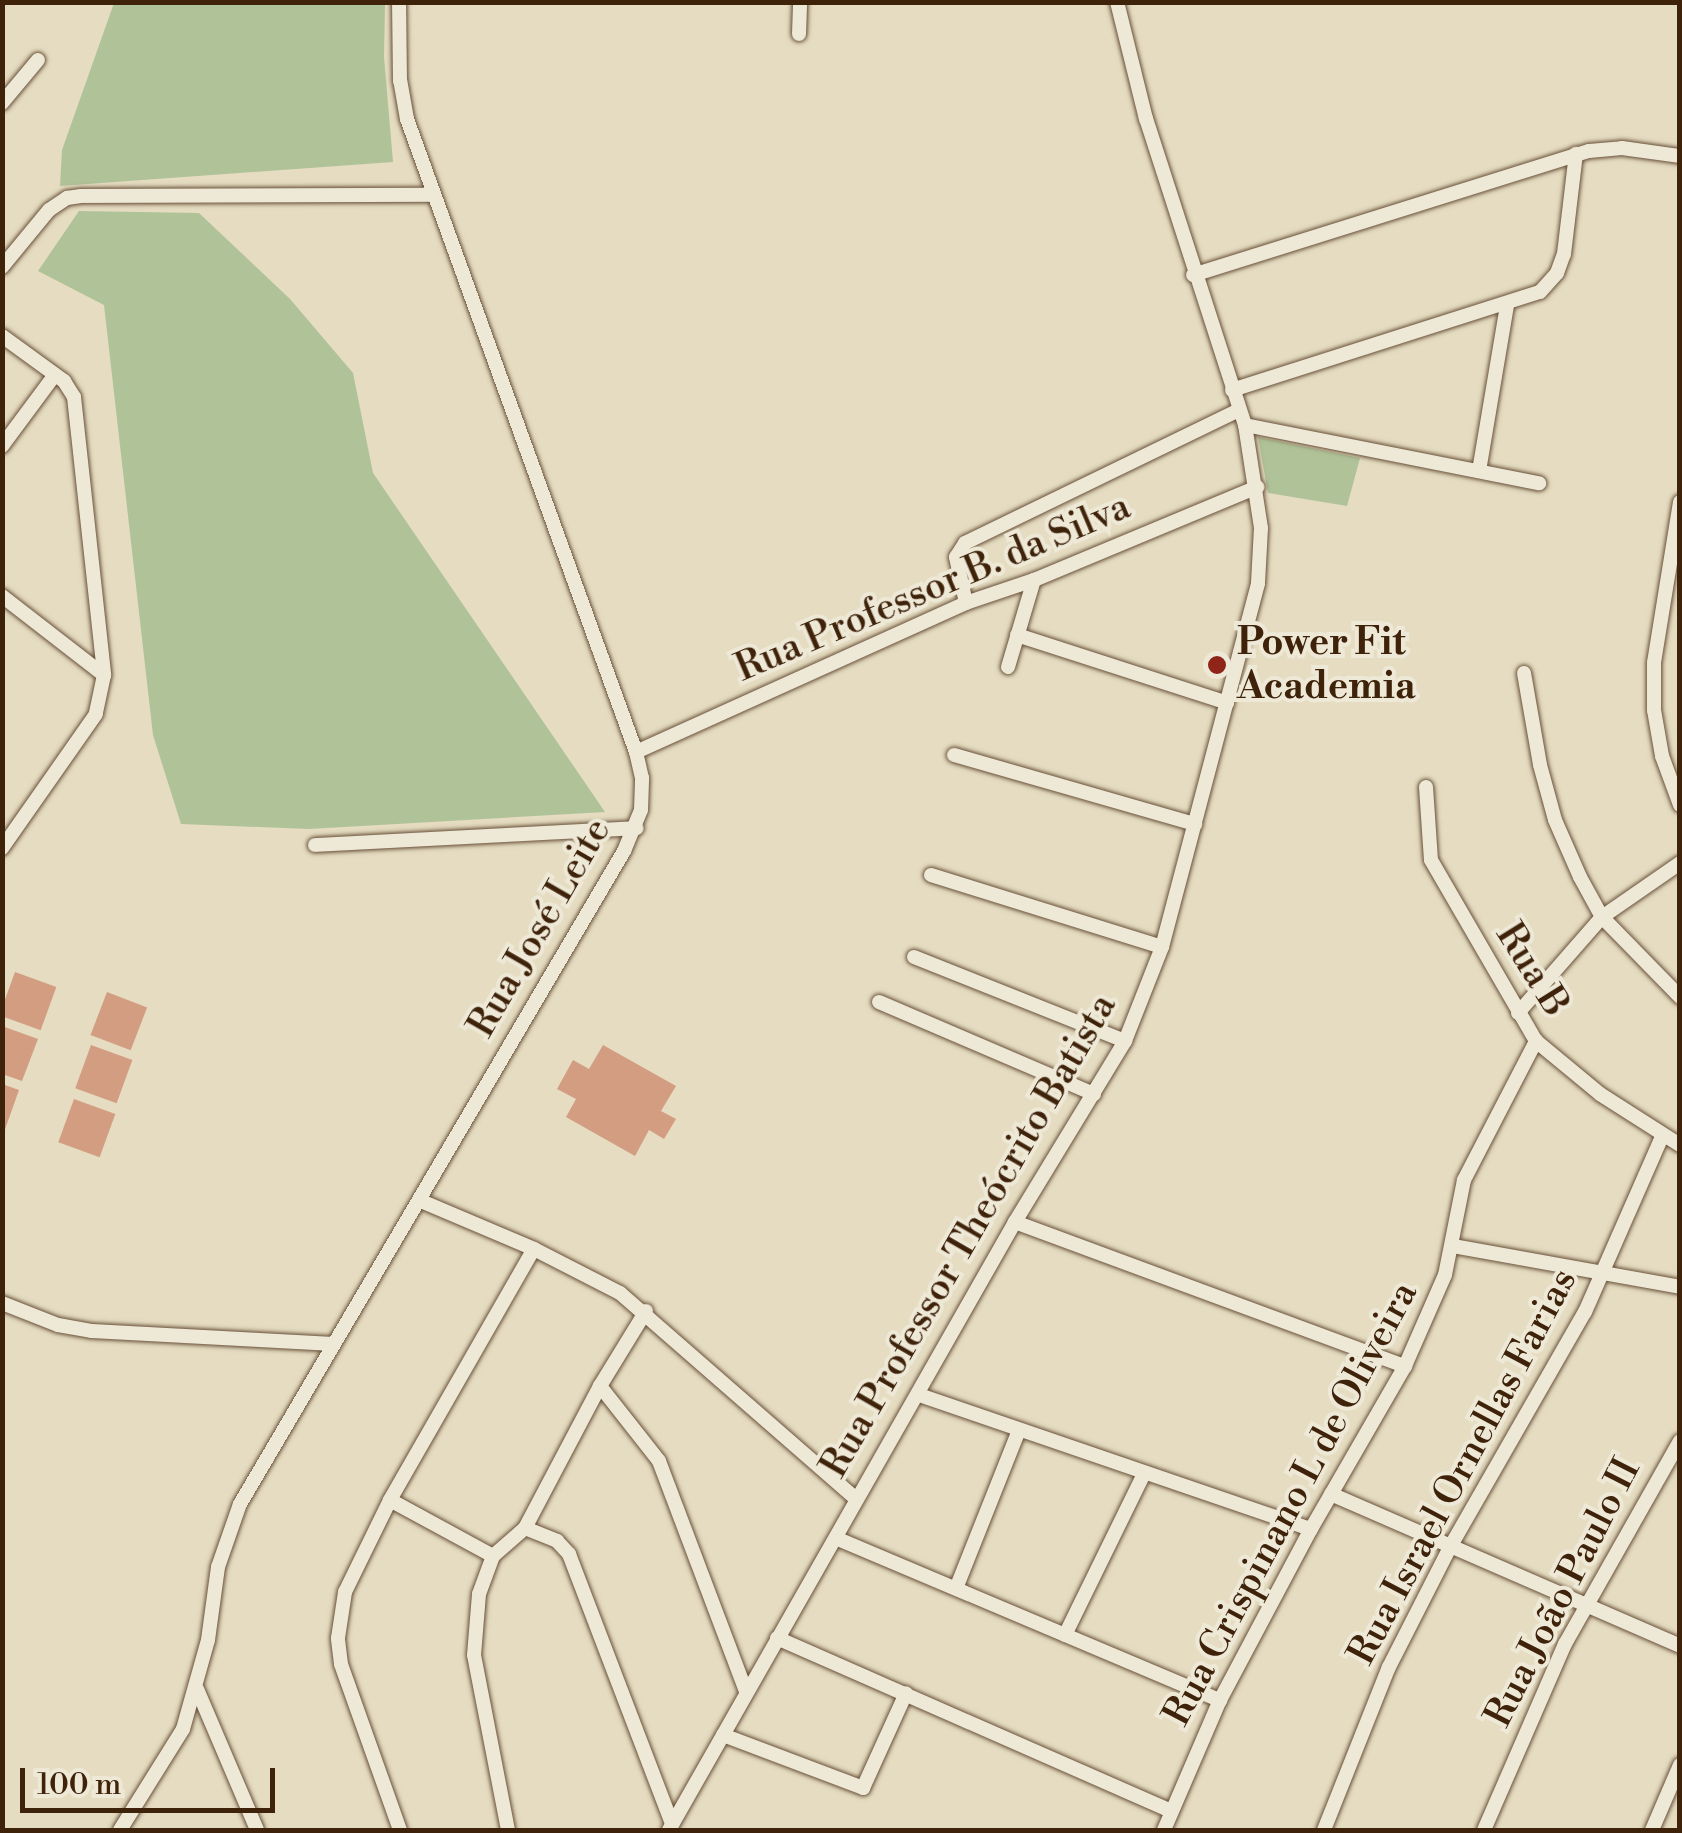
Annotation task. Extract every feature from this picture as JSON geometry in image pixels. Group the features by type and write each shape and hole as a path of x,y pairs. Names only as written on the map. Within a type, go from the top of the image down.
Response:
{"street":[{"name":"Rua José Leite","path":"120,1830 183,1729 198,1690 218,1567 228,1532 636,828 642,794 636,752 402,100 398,2"},
{"path":"799,34 800,2"},
{"name":"Rua Professor Theócrito Batista","path":"670,1827 838,1539 856,1499 1015,1222 1125,1040 1162,947 1258,583 1261,528 1244,425 1193,276 1146,119 1117,2"},
{"path":"2,103 38,60"},
{"path":"1193,276 1576,154 1622,148 1680,156"},
{"path":"1232,390 1507,306 1540,292 1557,273 1564,254 1576,154"},
{"path":"2,267 49,210 66,198 433,195"},
{"path":"1479,471 1507,306"},
{"path":"2,336 54,376 74,397 104,675 96,714 2,848"},
{"path":"2,446 54,376"},
{"path":"966,603 956,557 965,543 1239,410"},
{"path":"1244,425 1539,482"},
{"name":"Rua Professor B. da Silva","path":"636,752 966,603 1034,580 1257,487"},
{"path":"1680,502 1654,663 1656,730 1680,805"},
{"path":"1008,667 1034,580"},
{"path":"2,596 104,675"},
{"path":"1017,635 1227,703"},
{"path":"1524,674 1528,714 1555,820 1602,917 1680,996"},
{"path":"954,755 1195,824"},
{"name":"Rua B","path":"1426,787 1431,860 1536,1041 1600,1094 1662,1137 1679,1144"},
{"path":"315,845 636,828"},
{"path":"1518,1012 1602,917 1680,863"},
{"path":"931,875 1162,947"},
{"path":"914,957 1125,1040"},
{"path":"879,1002 1094,1094"},
{"name":"Rua Crispinano L de Oliveira","path":"1164,1830 1220,1700 1310,1529 1405,1366 1438,1293 1453,1246 1464,1180 1500,1103 1536,1041"},
{"name":"Rua Israel Ornellas Farias","path":"1324,1830 1389,1667 1449,1549 1534,1407 1605,1271 1637,1186 1662,1137"},
{"path":"421,1201 582,1271 646,1312 856,1499"},
{"path":"1015,1222 1405,1366"},
{"path":"1453,1246 1680,1287"},
{"path":"400,1830 341,1664 338,1638 352,1573 534,1249"},
{"path":"2,1303 58,1325 92,1331 334,1344"},
{"path":"508,1830 474,1655 479,1594 493,1556 525,1528 600,1386 646,1312"},
{"path":"600,1386 659,1461 746,1692"},
{"path":"919,1395 1310,1529"},
{"path":"956,1586 1019,1430"},
{"name":"Rua João Paulo II","path":"1484,1830 1585,1607 1680,1442"},
{"path":"1065,1634 1144,1474"},
{"path":"1331,1494 1449,1549 1680,1646"},
{"path":"390,1500 493,1556"},
{"path":"525,1528 558,1541 569,1554 670,1827"},
{"path":"838,1539 1220,1700"},
{"path":"777,1638 1172,1811"},
{"path":"198,1690 257,1830"},
{"path":"723,1736 863,1788 906,1693"},
{"path":"1652,1830 1680,1764"}],"green space":[{"path":"114,3 385,3 384,57 393,162 60,186 62,150"},
{"path":"79,211 199,213 290,299 353,373 373,473 605,812 309,829 181,824 153,735 104,305 38,271"},
{"path":"1258,437 1360,458 1347,506 1268,493"}],"building":[{"path":"15,972 56,987 41,1030 2,1016"},
{"path":"107,992 147,1007 131,1050 91,1035"},
{"path":"2,1026 38,1039 22,1081 2,1074"},
{"path":"91,1045 132,1060 117,1103 75,1088"},
{"path":"603,1045 676,1086 661,1111 676,1119 664,1139 649,1130 635,1156 566,1117 576,1099 557,1089 573,1060 589,1069"},
{"path":"2,1084 19,1090 3,1135 2,1135"},
{"path":"74,1099 115,1114 100,1157 58,1142"}],"place":[{"name":"Power Fit Academia","path":"1217,665"}]}
